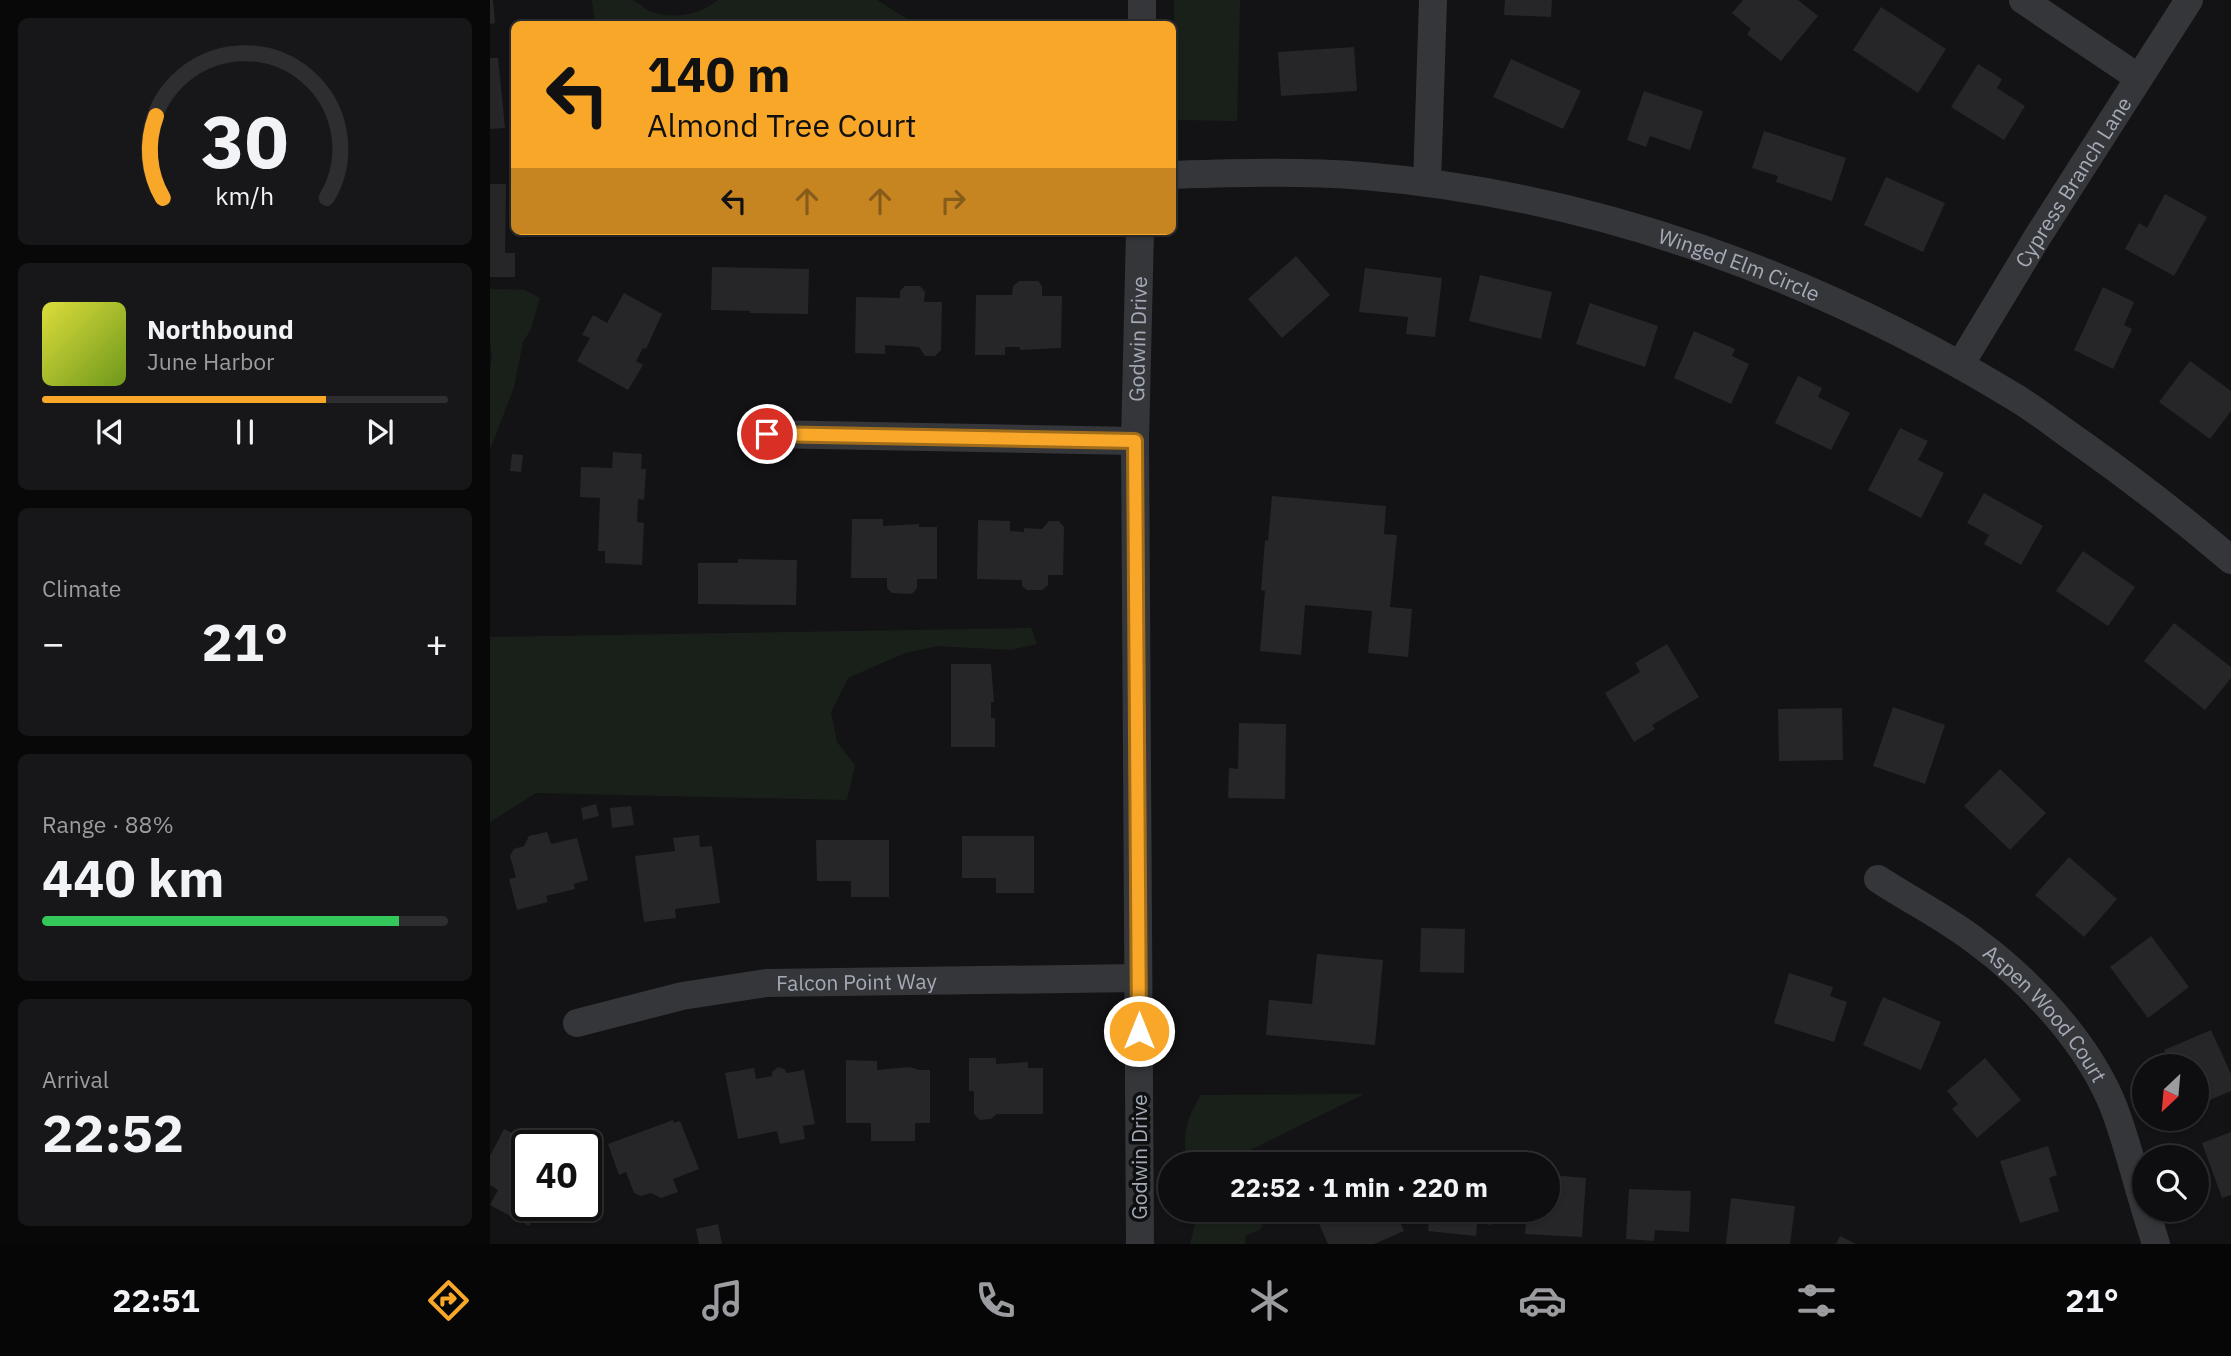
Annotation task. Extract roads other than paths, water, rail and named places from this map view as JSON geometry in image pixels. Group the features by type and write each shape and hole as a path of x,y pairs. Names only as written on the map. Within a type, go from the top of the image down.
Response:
{"street":[{"path":"1142,0 1142,21"},
{"path":"1427,183 1433,0"},
{"path":"2023,0 2139,78"},
{"name":"Cypress Branch Lane","path":"1960,365 2038,236 2189,0"},
{"name":"Winged Elm Circle","path":"1176,175 1280,172 1364,176 1427,183 1528,199 1621,222 1712,252 1845,306 1960,365 2016,398 2116,468 2231,560"},
{"name":"Godwin Drive","path":"1140,235 1135,441 1140,1244"},
{"path":"767,434 1135,441"},
{"name":"Aspen Wood Court","path":"1878,879 1975,940 2019,976 2058,1018 2093,1066 2114,1107 2132,1167"},
{"name":"Falcon Point Way","path":"577,1023 682,996 766,984 1138,978"},
{"name":"Aspen Wood Court","path":"2149,1222 2156,1244"}]}
